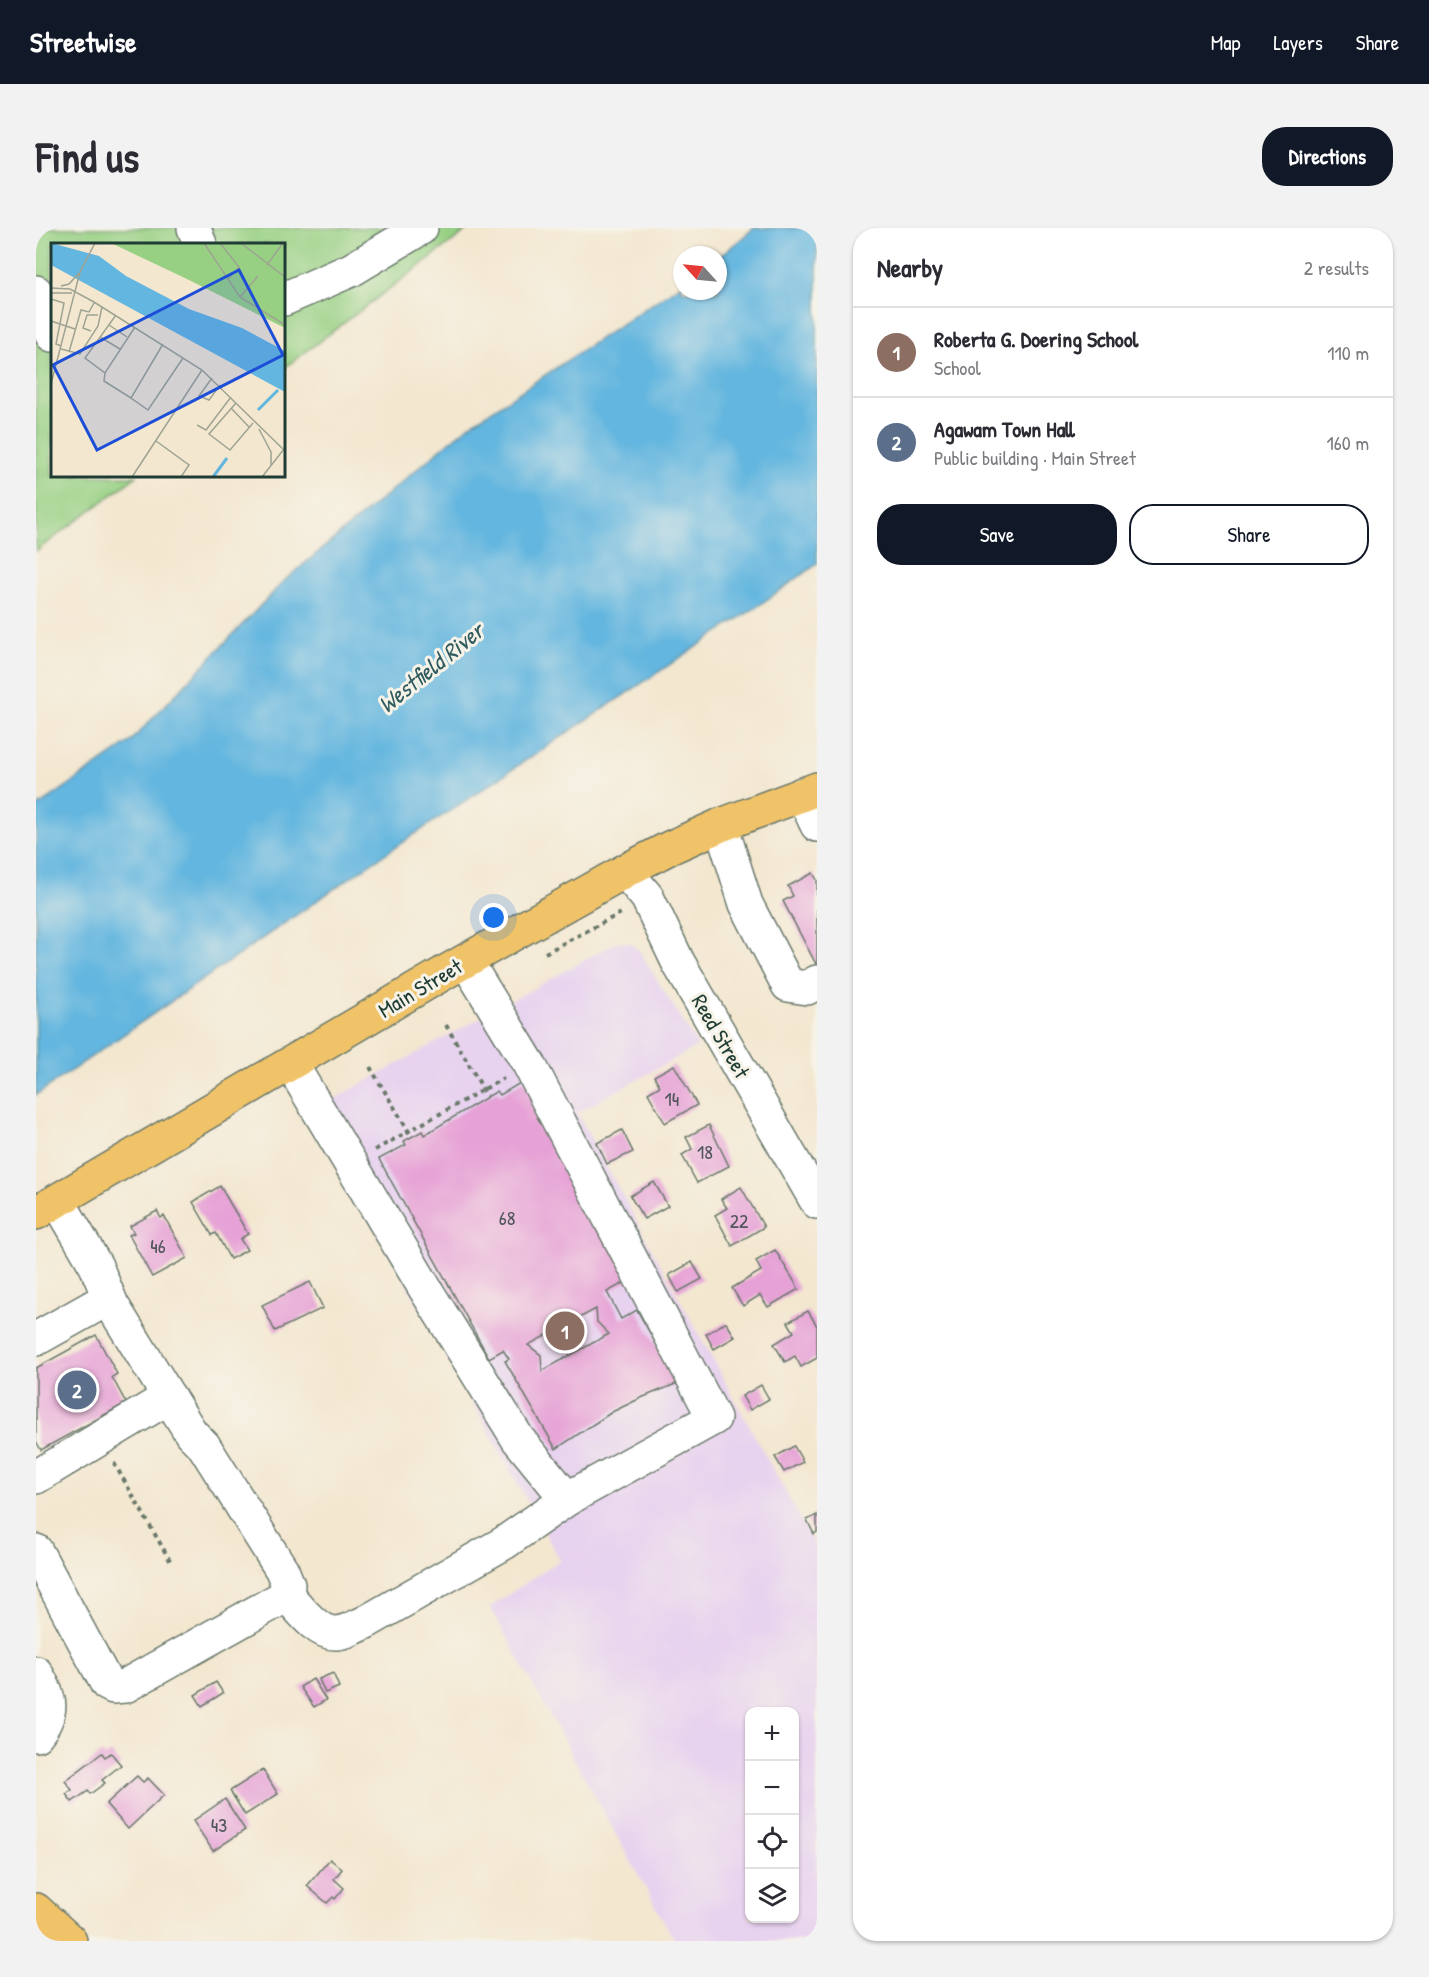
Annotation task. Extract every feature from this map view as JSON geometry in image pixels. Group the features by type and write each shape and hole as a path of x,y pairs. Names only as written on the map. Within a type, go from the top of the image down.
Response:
{"main road":[{"name":"Main Street","path":"47,1207 466,961 625,871 721,825 810,792"},
{"path":"36,1910 70,1941"}],"street":[{"path":"194,228 200,243"},
{"path":"285,299 351,270 421,228"},
{"path":"36,292 51,332"},
{"path":"36,348 51,346"},
{"path":"810,792 817,825"},
{"path":"721,825 746,904 788,985 807,988 817,982"},
{"name":"Reed Street","path":"625,871 647,897 678,962 817,1202"},
{"path":"47,1207 96,1266 109,1298 191,1433 204,1446 282,1570 288,1585 287,1595 321,1630 333,1633 368,1621 504,1543 567,1499 714,1418 529,1064 466,961"},
{"path":"291,1064 518,1440 567,1499"},
{"path":"36,1338 109,1298"},
{"path":"36,1477 169,1397"},
{"path":"36,1551 107,1683 113,1687 125,1686 287,1595"},
{"path":"36,1673 50,1706 47,1722 36,1735"}],"path":[{"path":"535,958 647,897"},
{"path":"446,1025 487,1096"},
{"path":"370,1067 412,1137"},
{"path":"351,1163 508,1076"},
{"path":"95,1442 117,1466 172,1564"}],"shaded area":[{"path":"617,942 631,943 640,952 698,1046 577,1113 817,1549 817,1941 675,1941 490,1607 560,1560 311,1112"}],"green space":[{"path":"36,228 470,228 285,367 285,243 51,243 51,477 136,477 36,551"}],"water":[{"name":"Westfield River","path":"754,228 817,228 817,564 758,606 370,864 36,1095 36,808 130,742 284,581 467,427 673,290 673,300 727,300 727,250"}],"building":[{"path":"813,873 817,880 817,966 783,901 793,896 788,886"},
{"path":"674,1065 697,1105 665,1123 648,1093 660,1086 654,1076"},
{"path":"525,1080 635,1277 607,1292 621,1319 637,1310 678,1383 612,1412 556,1449 505,1361 509,1359 503,1350 489,1358 379,1159 406,1145 404,1141 422,1131 424,1135 497,1091 500,1095","holes":["596,1309 597,1322 609,1334 542,1371 541,1355 528,1345"]},
{"path":"709,1125 729,1166 697,1183 682,1155 692,1149 686,1137"},
{"path":"622,1130 633,1152 607,1164 597,1143"},
{"path":"654,1182 668,1206 644,1219 630,1196"},
{"path":"220,1186 248,1234 240,1239 247,1250 230,1259 216,1233 212,1235 193,1202"},
{"path":"741,1187 764,1227 732,1246 715,1215 727,1208 721,1199"},
{"path":"157,1211 161,1218 164,1216 187,1258 152,1277 129,1235 134,1233 130,1226"},
{"path":"775,1250 799,1289 768,1307 760,1295 743,1306 732,1288 761,1271 756,1261"},
{"path":"692,1262 702,1279 678,1292 669,1275"},
{"path":"310,1282 323,1308 275,1331 262,1305"},
{"path":"808,1311 817,1326 817,1358 801,1367 795,1356 785,1362 774,1344 794,1332 788,1322"},
{"path":"726,1322 735,1337 714,1349 706,1334"},
{"path":"96,1335 117,1374 112,1377 126,1403 41,1450 36,1441 36,1368"},
{"path":"761,1385 769,1399 750,1410 742,1396"},
{"path":"794,1446 803,1462 784,1472 775,1457"},
{"path":"817,1515 817,1532 814,1534 807,1520"},
{"path":"333,1673 339,1687 325,1693 319,1679"},
{"path":"313,1679 326,1700 314,1707 300,1687"},
{"path":"216,1682 223,1693 202,1706 195,1695"},
{"path":"102,1753 105,1757 111,1753 121,1765 102,1780 105,1783 90,1794 88,1791 72,1802 66,1794 72,1790 65,1781"},
{"path":"263,1770 278,1794 245,1815 230,1791"},
{"path":"137,1776 143,1782 148,1778 164,1795 128,1829 106,1804"},
{"path":"225,1799 245,1830 213,1851 193,1821"},
{"path":"330,1859 342,1869 334,1879 344,1888 335,1899 333,1897 327,1903 307,1886"}],"place":[{"name":"Roberta G. Doering School","path":"565,1331"},
{"name":"Agawam Town Hall","path":"77,1390"}]}
